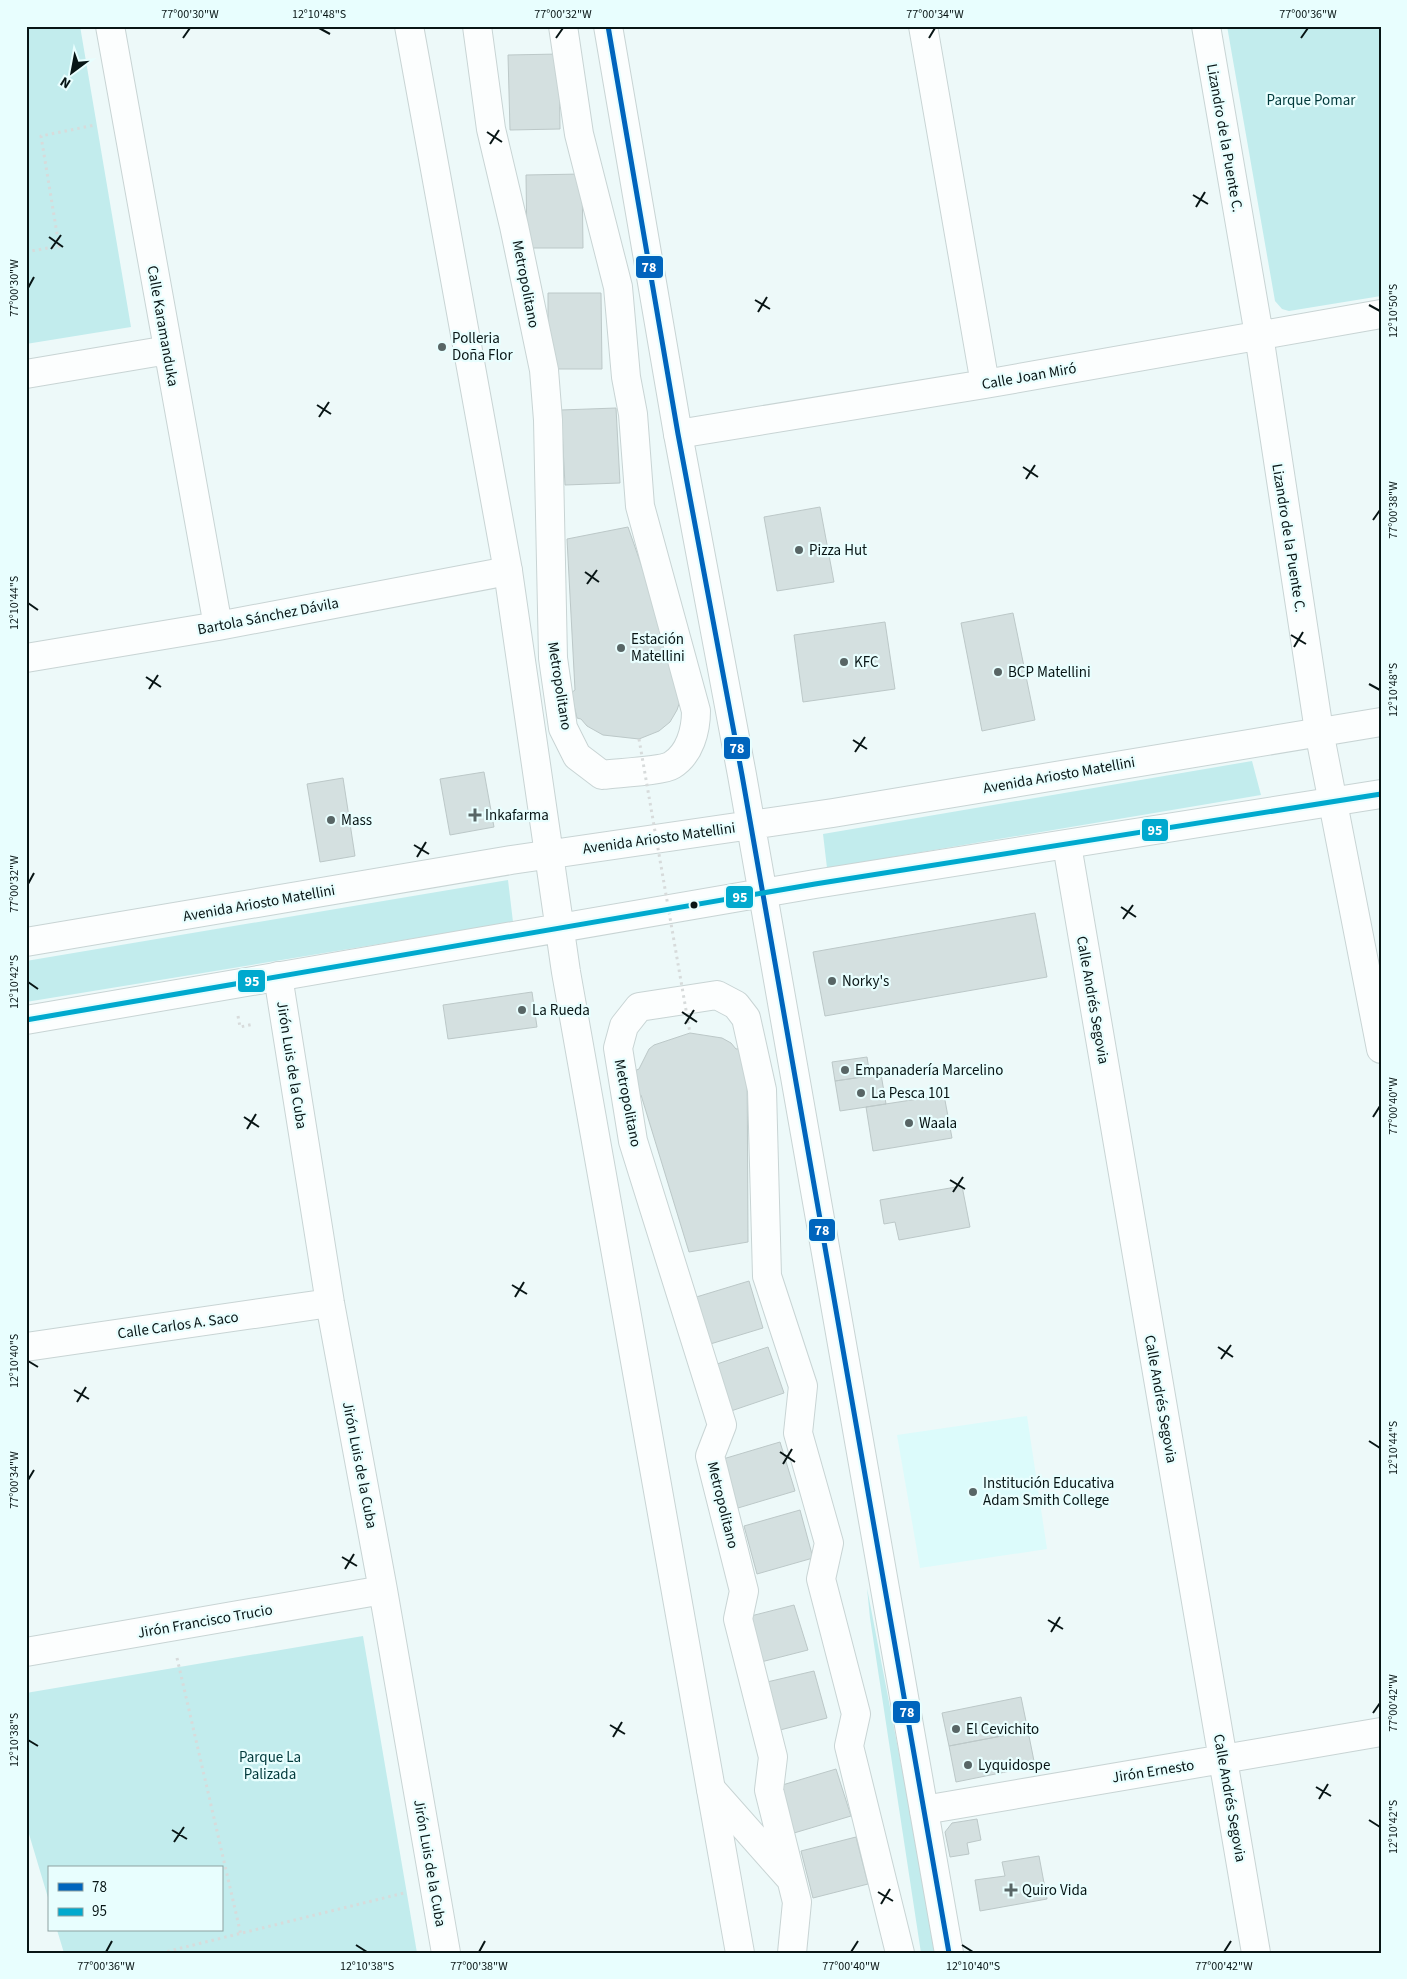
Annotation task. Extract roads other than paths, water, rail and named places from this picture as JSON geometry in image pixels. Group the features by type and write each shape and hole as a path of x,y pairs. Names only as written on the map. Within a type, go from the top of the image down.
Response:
{"main road":[{"name":"Calle Karamanduka","path":"110,26 218,626"},
{"path":"409,26 508,571 560,929 740,1953"},
{"name":"Metropolitano","path":"477,26 491,129 514,226 544,370 548,420 553,658 563,728 577,756 602,775 670,767 680,759 688,748 696,725 696,710 640,506 634,414 626,376 618,287 579,134 563,26"},
{"path":"608,26 678,434 751,825 949,1953"},
{"path":"923,26 985,384"},
{"name":"Lizandro de la Puente C.","path":"1206,26 1259,335 1318,731 1381,1049"},
{"name":"Calle Joan Miró","path":"678,434 985,384 1381,314"},
{"path":"26,374 168,350"},
{"name":"Bartola Sánchez Dávila","path":"26,658 218,626 508,571"},
{"name":"Avenida Ariosto Matellini","path":"26,942 549,854 833,813 1381,722"},
{"path":"26,1020 762,894 1381,794"},
{"name":"Calle Andrés Segovia","path":"1067,845 1256,1953"},
{"name":"Jirón Luis de la Cuba","path":"278,976 330,1302 383,1590 446,1953"},
{"name":"Metropolitano","path":"792,1953 797,1902 769,1790 773,1757 738,1619 744,1592 710,1456 722,1426 633,1140 619,1063 619,1038 631,1015 639,1008 712,995 730,1000 746,1018 762,1090 767,1276 803,1386 798,1433 829,1543 821,1579 856,1714 849,1746 900,1953"},
{"name":"Calle Carlos A. Saco","path":"26,1347 330,1302"},
{"name":"Jirón Francisco Trucio","path":"26,1652 383,1590"},
{"name":"Jirón Ernesto","path":"924,1810 1381,1732"},
{"path":"711,1789 792,1881"}],"place":[{"name":"Polleria Doña Flor","path":"442,347"},
{"name":"Pizza Hut","path":"799,550"},
{"name":"Estación Matellini","path":"621,648"},
{"name":"KFC","path":"844,662"},
{"name":"BCP Matellini","path":"998,672"},
{"name":"Inkafarma","path":"475,815"},
{"name":"Mass","path":"331,820"},
{"name":"Norky's","path":"832,981"},
{"name":"La Rueda","path":"522,1010"},
{"name":"Empanadería Marcelino","path":"845,1070"},
{"name":"La Pesca 101","path":"861,1093"},
{"name":"Waala","path":"909,1123"},
{"name":"Institución Educativa Adam Smith College","path":"973,1492"},
{"name":"El Cevichito","path":"956,1729"},
{"name":"Lyquidospe","path":"968,1765"},
{"name":"Quiro Vida","path":"1011,1890"}],"park label":[{"name":"Parque Pomar","path":"1311,100"},
{"name":"Parque La Palizada","path":"270,1766"}]}
